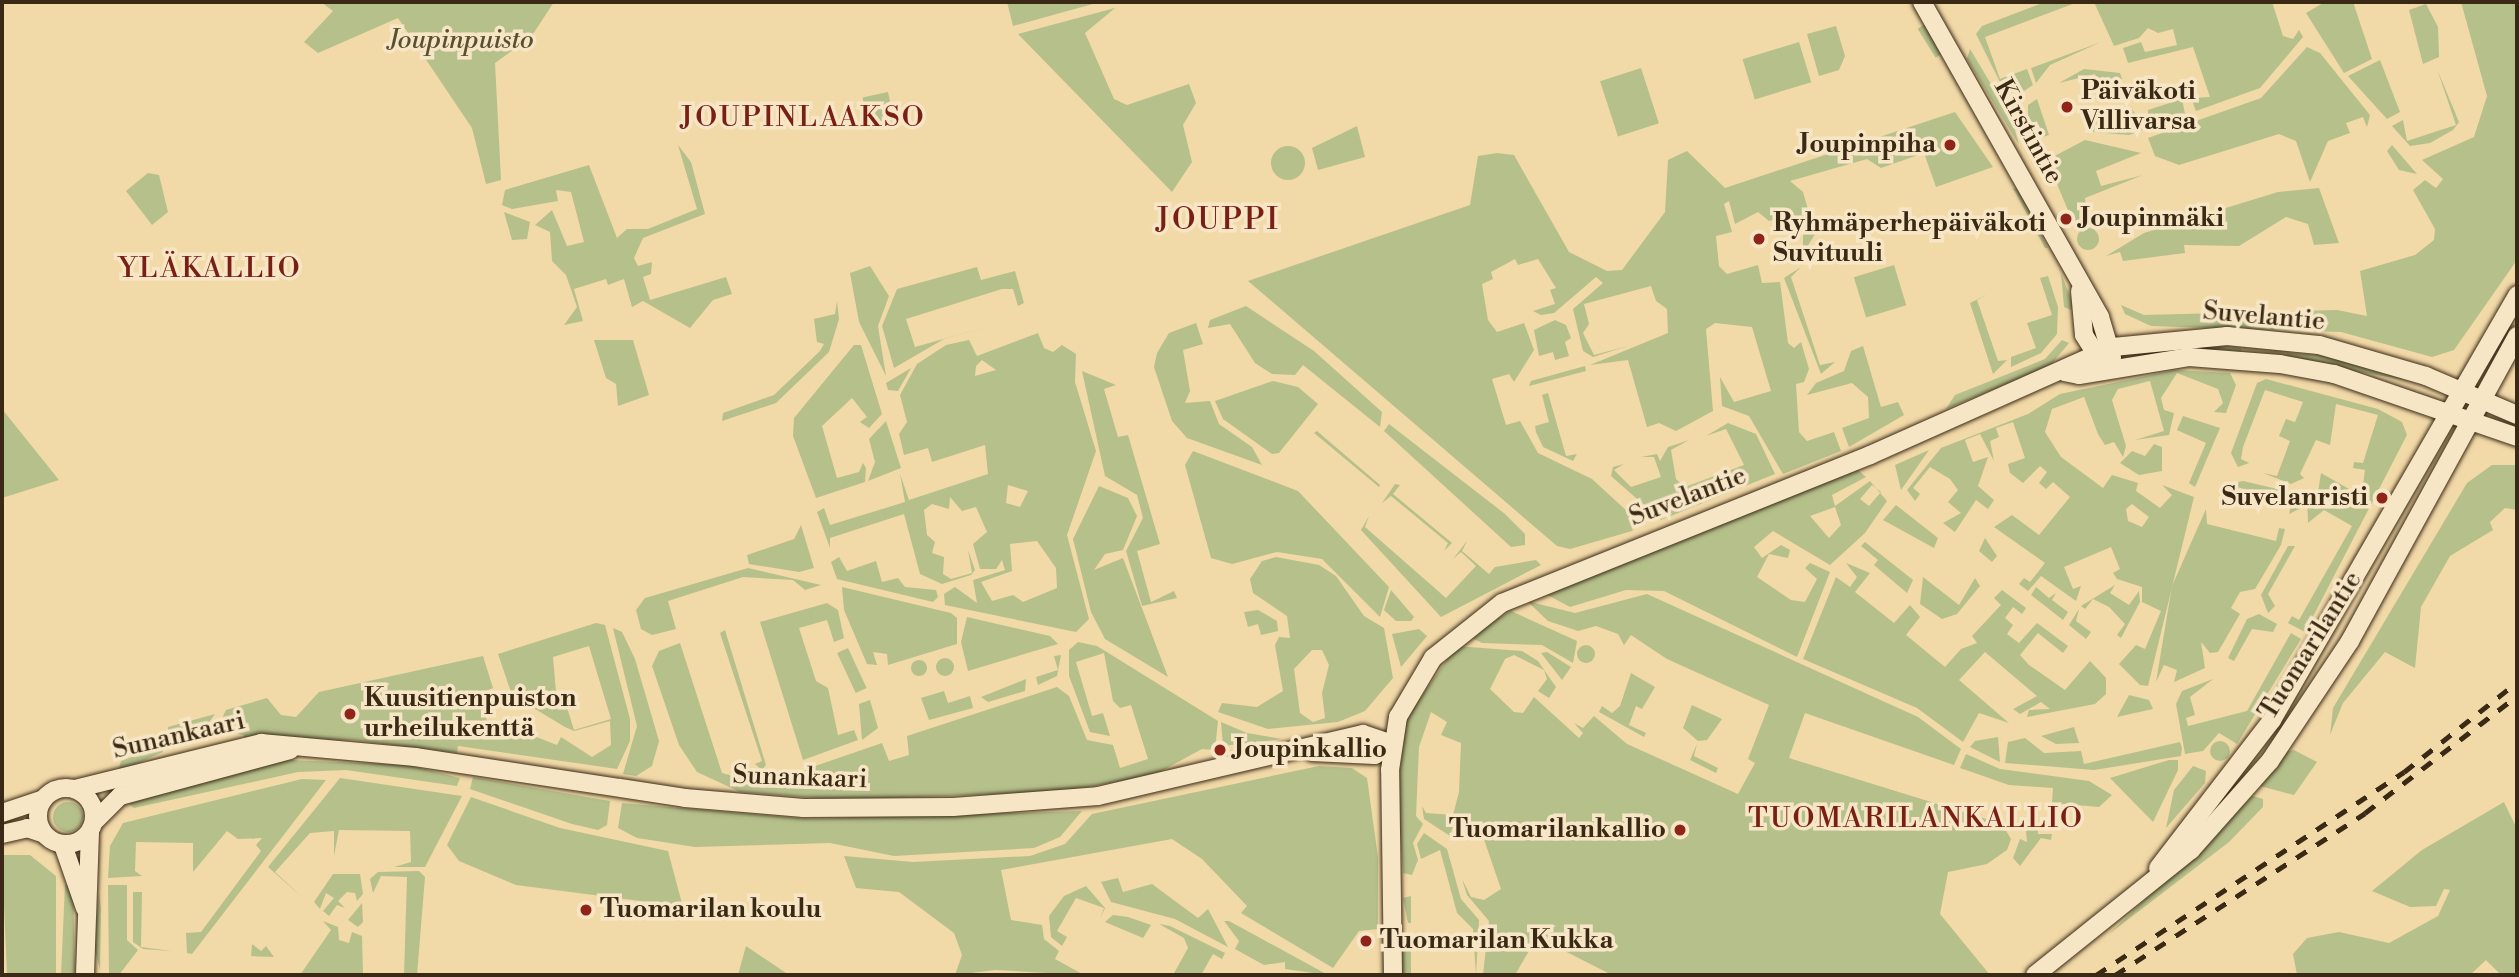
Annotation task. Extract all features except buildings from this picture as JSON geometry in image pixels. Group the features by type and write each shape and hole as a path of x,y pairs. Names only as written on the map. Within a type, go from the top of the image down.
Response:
{"street":[{"name":"Kirstintie","path":"1923,2 1997,126 2080,291 2113,347"},
{"name":"Kirstintie","path":"2080,291 2092,354"},
{"name":"Tuomarilantie","path":"2141,890 2272,720 2517,295"},
{"name":"Tuomarilantie","path":"2035,975 2200,841 2277,751 2350,640 2517,336"},
{"name":"Suvelantie","path":"1393,975 1392,744 1398,717 1423,671 1450,640 1502,603 2064,372 2092,354 2113,347 2186,337 2289,341 2461,389 2517,415"},
{"path":"2092,354 2110,367 2113,347"},
{"name":"Suvelantie","path":"2064,372 2189,357 2280,364 2448,413 2517,438"},
{"name":"Sunankaari","path":"75,789 208,752 261,743 804,808 953,807 1098,796 1301,751 1363,734 1392,744"},
{"name":"Sunankaari","path":"92,827 120,796 296,748"},
{"path":"2,813 75,789 89,799 92,827 85,975"},
{"path":"44,799 38,815 44,834"},
{"path":"64,845 92,827"},
{"path":"2,834 27,828 64,845 86,912"}],"green space":[{"name":"Joupinpuisto","path":"321,2 554,2 531,37 495,63 501,180 486,184 472,128 398,18 318,53 304,42 333,11"},
{"path":"1007,2 1100,2 1013,26"},
{"path":"2045,2 2078,2 1985,37 2000,79 2027,69 2033,85 2021,93 2018,83 2010,85 2008,98 1976,34 1982,26"},
{"path":"2094,2 2272,2 2283,36 2293,39 2299,30 2303,37 2260,88 2196,111 2191,98 2210,97 2193,47 2128,63 2123,48 2141,42 2145,52 2177,45 2173,29 2158,33 2148,28 2139,38 2114,46"},
{"path":"2325,2 2353,2 2372,59 2344,73 2306,13"},
{"path":"2461,2 2517,2 2517,260 2454,350 2432,357 2341,332 2151,326 2125,314 2121,305 2144,315 2337,310 2367,316 2360,271 2415,255 2434,240 2435,229 2413,190 2425,180 2436,188 2443,179 2422,160 2474,137 2487,96"},
{"path":"2426,4 2438,27 2439,57 2423,64 2409,10"},
{"path":"1115,8 1085,33 1114,99 1127,105 1189,84 1196,103 1183,125 1192,162 1172,192 1018,34"},
{"path":"1927,23 1945,52 1936,58 1918,29"},
{"path":"1836,26 1845,56 1839,70 1819,76 1807,34"},
{"path":"1799,42 1811,82 1755,99 1743,59"},
{"path":"2101,42 2050,65 2036,83 2031,68"},
{"path":"2307,47 2320,53 2370,115 2367,127 2363,117 2346,123 2350,133 2328,141 2310,182 2296,141 2279,134 2179,165 2155,156 2148,138 2261,98"},
{"path":"1970,49 2012,119 2019,145 1967,59"},
{"path":"2380,60 2400,112 2387,119 2348,76"},
{"path":"1641,68 1659,123 1618,136 1600,81"},
{"path":"2084,69 2120,73 2122,79 2098,83 2095,74 2059,83"},
{"path":"2437,69 2459,122 2453,130 2430,143 2410,146 2392,126 2403,120 2407,141 2456,125"},
{"path":"888,92 895,124 869,130 863,97"},
{"path":"2037,99 2049,135 2037,139 2028,124 2028,105"},
{"path":"2182,99 2185,114 2149,124 2148,110"},
{"path":"2132,109 2145,129 2129,135 2092,132 2082,115"},
{"path":"1955,112 1993,167 1936,187 1924,153 1881,168 1867,159 1790,181 1803,192 1815,234 1801,257 1773,263 1803,250 1803,231 1789,215 1769,221 1758,212 1735,224 1729,201 1724,204 1732,232 1716,236 1719,266 1727,274 1758,265 1762,283 1780,282 1788,343 1794,348 1801,342 1809,369 1804,382 1796,384 1799,432 1807,441 1834,432 1841,451 1783,474 1749,416 1722,406 1720,377 1734,402 1771,391 1752,327 1715,323 1706,329 1713,411 1676,431 1659,423 1647,427 1628,360 1590,365 1668,333 1667,309 1656,301 1651,286 1584,304 1589,324 1583,333 1594,355 1628,346 1593,357 1583,351 1573,309 1603,283 1596,277 1554,313 1541,315 1533,311 1555,304 1550,290 1556,288 1538,259 1518,265 1515,259 1491,272 1493,279 1482,284 1488,320 1497,332 1524,323 1534,350 1514,382 1509,374 1492,379 1506,425 1520,421 1538,453 1592,479 1640,523 1632,531 1570,549 1557,546 1248,281 1470,205 1478,156 1497,153 1514,155 1569,252 1607,271 1622,270 1665,212 1668,160 1687,151 1725,188"},
{"path":"1357,126 1365,157 1318,170 1312,148"},
{"path":"2085,140 2141,153 2096,171 2101,186 2143,175 2085,198 2088,222 2075,227 2047,160"},
{"path":"678,145 691,162 705,214 643,238 634,258 638,266 652,262 651,274 643,277 650,300 726,277 732,294 713,300 690,328 643,301 632,307 624,279 608,285 606,279 574,289 583,321 564,325 577,307 566,275 552,261 550,232 535,225 552,210 567,246 584,242 571,192 556,190 558,201 512,209 502,205 505,190 589,165 617,238 627,229 648,229 697,209"},
{"path":"2392,145 2417,174 2399,170 2387,151"},
{"path":"1288,146 1300,151 1305,163 1300,175 1288,180 1276,175 1271,163 1276,151"},
{"path":"148,173 159,175 168,212 152,225 126,191"},
{"path":"2013,188 2019,189 2048,248 2045,248"},
{"path":"2319,188 2339,243 2314,245 2308,224 2286,217 2239,246 2184,245 2185,253 2123,261 2120,252 2106,256 2144,233 2278,192"},
{"path":"504,212 530,222 527,239 512,240"},
{"path":"2088,228 2096,231 2099,239 2096,247 2088,250 2080,247 2077,239 2080,231"},
{"path":"1894,265 1906,305 1866,317 1854,277"},
{"path":"870,266 889,296 878,326 886,376 859,322 850,273"},
{"path":"977,267 981,280 1015,271 1024,303 1018,306 1013,289 1002,289 906,319 915,347 993,325 944,339 894,368 882,326 897,289"},
{"path":"1801,267 1791,277 1820,365 1835,362 1821,374 1784,278"},
{"path":"2061,273 2073,305 2071,310 2064,307"},
{"path":"2048,276 2058,307 2057,334 2041,353 2011,367 2011,357 2036,348 2027,323 2052,315 2040,278"},
{"path":"1988,294 1977,300 1998,361 2007,360 1993,374 1970,303"},
{"path":"837,301 839,319 829,352 776,403 722,421 723,413 774,395 820,351 824,344 817,342 814,319 835,314"},
{"path":"1246,306 1314,351 1382,412 1380,427 1303,365 1295,375 1272,374 1255,363 1230,324 1208,328 1210,320"},
{"path":"1555,320 1566,325 1571,338 1565,342 1569,356 1555,360 1553,352 1539,356 1534,330"},
{"path":"1196,323 1203,344 1183,350 1190,391 1185,403 1210,401 1219,424 1252,447 1262,465 1187,438 1172,421 1154,367 1157,353 1169,333"},
{"path":"1038,333 1044,348 1053,352 1062,345 1076,354 1075,382 1096,451 1067,535 1089,619 1076,632 945,605 944,594 955,587 977,603 973,580 1005,570 1002,560 996,569 980,569 973,544 987,532 976,507 962,511 950,497 949,509 932,504 924,510 927,535 935,542 932,553 944,557 943,574 951,579 972,573 968,550 975,570 971,575 942,584 920,574 904,514 830,538 830,548 817,512 824,508 830,525 905,502 900,474 909,500 988,474 985,445 932,462 928,448 904,455 899,434 907,422 900,395 917,364 946,345 969,340 977,356","holes":["982,360 996,370 975,376 976,366","1008,485 1028,491 1020,507 1006,503","1037,541 1056,568 1057,588 1023,602 1013,595 992,601 981,582 1012,571 1010,544"]},
{"path":"594,340 633,340 649,395 618,406 616,384 606,378"},
{"path":"2062,340 2069,343 2050,366 1946,409 1955,395 2045,359"},
{"path":"854,345 861,345 882,414 869,428 860,422 867,417 852,398 822,426 837,478 859,472 863,463 866,468 865,482 816,498 793,436 794,418"},
{"path":"2218,345 2241,348 2241,355 2149,355 2148,350"},
{"path":"1863,346 1881,407 1898,402 1904,415 1849,447 1842,428 1869,418 1868,397 1852,383 1807,395 1816,383 1844,371 1851,351"},
{"path":"2287,353 2337,356 2407,380 2286,360"},
{"path":"1585,366 1586,371 1529,386 1531,381"},
{"path":"911,368 898,391 888,390 886,383"},
{"path":"2175,370 2230,373 2236,385 2226,413 2214,412 2223,403 2218,389 2177,373 2161,398 2164,410 2174,413 2169,435 2135,440 2164,431 2150,381 2118,389 2112,400 2126,446 2123,457 2114,442 2105,445 2084,397 2052,409 2045,432 2061,457 2103,488 2112,475 2138,483 2136,491 2160,508 2172,495 2162,485 2194,497 2148,686 2140,685 2119,664 2136,645 2145,649 2161,611 2142,602 2142,587 2117,579 2113,573 2120,569 2111,547 2064,567 2073,589 2081,586 2076,601 2041,576 2028,591 2019,584 2024,578 2030,582 2045,563 1994,527 2012,515 2039,535 2070,497 2053,482 2046,489 2039,483 2047,472 2040,466 2023,483 2010,473 2008,464 2025,458 2013,422 1996,428 1999,437 1990,441 1994,461 1980,434 1965,440 1973,462 1988,457 1978,486 1994,500 1988,509 1976,500 1955,532 1943,523 1961,513 1948,502 1958,490 1950,479 1930,467 1913,488 1920,494 1915,501 1907,490 1941,448 2028,414 2060,394","holes":["2132,504 2149,517 2142,527 2128,521 2126,509"]},
{"path":"1082,371 1116,385 1104,389 1118,437 1128,435 1160,544 1137,551 1151,602 1174,591 1177,598 1142,606 1126,551 1143,518 1137,495 1105,476"},
{"path":"2266,379 2378,409 2402,422 2407,435 2305,632 2288,623 2292,616 2299,620 2352,526 2324,510 2308,523 2307,497 2317,498 2321,473 2349,489 2349,497 2361,499 2365,470 2353,468 2354,462 2363,463 2378,415 2336,404 2330,445 2316,440 2300,474 2304,478 2291,484 2263,473 2277,476 2290,441 2279,436 2286,419 2295,422 2303,402 2265,390 2243,447 2241,459 2249,463 2238,467 2231,453 2257,383"},
{"path":"1273,381 1298,387 1318,404 1279,453 1272,454 1223,419 1215,401"},
{"path":"1548,393 1566,456 1577,454 1573,461 1543,447 1536,432 1535,426 1549,422 1542,395"},
{"path":"2,409 59,480 2,498"},
{"path":"2183,416 2220,428 2195,487 2189,483 2206,443 2177,430"},
{"path":"886,421 901,468 868,481 875,462 869,439"},
{"path":"1728,423 1756,434 1775,474 1661,520 1611,476 1613,467 1624,464 1614,470 1631,487 1661,477 1654,457 1641,457 1657,454 1660,461 1668,447 1689,440 1671,450 1676,479 1685,487 1744,465 1726,429 1706,436"},
{"path":"1389,424 1505,514 1525,534 1525,545 1511,547 1384,431"},
{"path":"1317,431 1380,485 1379,487 1314,433"},
{"path":"2154,444 2162,447 2162,471 2139,475 2120,463 2132,451 2145,456"},
{"path":"1929,450 1901,490 1895,465"},
{"path":"1193,451 1298,491 1389,587 1380,617 1322,559 1277,552 1232,564 1211,558 1185,465"},
{"path":"2492,465 2517,465 2517,510 2505,508 2490,522 2493,530 2450,556 2421,607 2415,668 2385,652 2343,703 2330,735 2333,708 2467,483"},
{"path":"1858,470 1866,477 1832,495 1835,506 1870,481 1876,488 1872,485 1860,499 1869,506 1880,493 1887,501 1865,533 1830,565 1773,531 1754,547 1762,558 1781,545 1790,550 1788,558 1769,554 1757,577 1791,600 1805,602 1817,579 1805,568 1810,563 1830,572 1797,657 1664,591 1626,590 1570,607 1544,593","holes":["1835,507 1841,525 1829,538 1810,516"]},
{"path":"2243,481 2303,495 2301,508 2289,514 2292,501 2233,486 2229,503 2222,499 2224,485"},
{"path":"1395,484 1400,485 1393,494 1452,543 1444,551 1448,543 1391,496 1382,503"},
{"path":"1099,486 1128,498 1137,516 1123,550 1105,554 1094,570 1123,558 1168,677 1105,639 1091,612 1073,539"},
{"path":"1896,505 1938,538 1934,548 1883,520"},
{"path":"2206,509 2207,524 2276,541 2279,528 2285,529 2281,545 2255,589 2240,592 2231,608 2240,614 2218,652 2210,653 2201,642 2205,668 2174,682 2177,670 2164,665 2156,682 2172,586"},
{"path":"1369,516 1365,527 1446,598 1476,566 1461,552 1453,559 1467,541 1462,551 1489,574 1495,567 1536,560 1541,565 1441,617 1361,530"},
{"path":"801,525 814,568 799,572 749,564 747,555 794,539"},
{"path":"1985,538 1997,556 1992,562 1979,551"},
{"path":"1865,542 1913,580 1907,593 1874,565 1878,560 1861,546"},
{"path":"2288,546 2295,546 2268,594 2275,606 2268,613 2261,595"},
{"path":"839,557 847,571 876,561 882,582 898,578 905,587 936,590 938,597 933,602 837,579 831,562"},
{"path":"1276,557 1319,565 1336,576 1364,616 1384,628 1393,678 1365,711 1338,722 1268,729 1218,712 1222,703 1257,707 1283,691 1275,645 1279,637 1290,638 1287,616 1253,593 1250,579 1262,561","holes":["1312,650 1322,650 1329,665 1322,693 1325,718 1313,722 1300,713 1294,669"]},
{"path":"1846,563 1870,573 1855,592 1894,623 1910,605 1920,617 1906,635 1945,667 1961,649 1977,643 1972,636 2001,605 1994,598 2002,590 2026,608 2022,614 2013,607 2005,618 2013,625 2007,634 2019,643 2037,623 2068,646 2063,653 2038,633 2020,655 2029,665 2065,690 2090,661 2106,678 2106,694 2095,704 2027,717 2029,710 2050,709 2041,702 2020,714 2013,709 2037,696 1985,652 1959,680 2009,723 1979,713 1963,742 1917,708 1803,659 1836,577 1850,587 1857,577"},
{"path":"748,568 821,585 805,590 793,580 743,577 668,601 676,629 652,635 641,629 636,610 645,598"},
{"path":"1923,577 1959,605 1975,578 1980,586 1957,614 1942,619 1920,604"},
{"path":"2115,585 2110,593 2129,605 2139,591 2140,602 2121,638 2117,635 2125,624 2109,607 2093,599 2085,609 2081,606"},
{"path":"842,587 951,613 957,618 957,644 888,665 887,654 873,652 877,665 867,664 844,610"},
{"path":"2036,587 2049,598 2056,593 2052,600 2068,612 2063,620 2031,595"},
{"path":"1391,590 1414,617 1411,621 1396,621 1384,610"},
{"path":"1647,594 1918,717 1961,749 1954,765 1805,713 1789,758 2002,824 2011,839 2007,850 1987,864 1948,872 1940,914 1990,975 1612,975 1537,937 1515,975 1483,975 1489,921 1467,895 1462,879 1471,897 1484,900 1501,889 1478,822 1452,829 1450,836 1424,819 1422,806 1426,813 1453,815 1459,792 1461,743 1441,735 1447,722 1431,712 1419,747 1416,816 1423,824 1413,843 1418,860 1412,875 1403,873 1397,789 1407,718 1456,646 1522,651 1538,661 1556,687 1549,698 1538,691 1547,679 1544,670 1514,655 1505,659 1490,689 1514,712 1523,713 1534,697 1579,738 1583,733 1574,723 1583,728 1594,716 1627,744 1738,794 1755,763 1748,759 1769,705 1667,659 1631,635 1624,645 1618,634 1596,626 1578,631 1548,621 1527,601 1575,613"},
{"path":"827,603 838,610 844,638 834,642 827,620 799,628 816,681 828,688 838,735 854,730 858,740 803,760 760,622"},
{"path":"2079,609 2076,621 2091,632 2086,639 2069,625"},
{"path":"1258,610 1277,621 1278,631 1261,635 1258,624 1248,627 1244,612"},
{"path":"1511,611 1577,641 1573,663 1542,645 1482,643 1468,636"},
{"path":"2259,614 2277,624 2273,632 2252,629 2234,661 2228,658 2247,619"},
{"path":"967,617 1050,636 1058,644 968,671 961,642"},
{"path":"596,623 605,625 630,719 630,741 617,769 458,746 457,753 352,740 243,742 244,735 216,731 226,710 267,698 281,715 296,717 319,692 483,656 493,688 477,695 490,728 513,728 557,745 561,737 592,757 611,745 610,721 574,731 512,695 498,654","holes":["589,646 611,719 574,730 565,701 557,703 553,657"]},
{"path":"613,628 622,632 635,659 659,741 652,766 636,776 623,774 637,726"},
{"path":"1419,629 1427,636 1401,667 1392,634"},
{"path":"725,630 766,765 762,770 755,764 762,761 720,633"},
{"path":"2291,633 2301,639 2237,744 2219,733 2203,751 2185,754 2176,704 2182,691 2213,679 2190,697 2195,715 2186,718 2188,726 2247,711"},
{"path":"1078,642 1097,646 1218,721 1215,750 1202,749 1154,775 1065,791 843,800 740,792 697,772 679,745 652,666 659,651 680,643 722,773 763,784 882,743 889,761 909,755 907,736 1057,687 1069,696 1087,740 1113,745 1120,768 1148,759 1131,705 1120,708 1113,701 1104,653 1076,662 1092,716 1103,713 1110,736 1090,732 1069,676 1069,650"},
{"path":"1582,645 1590,645 1595,654 1593,661 1582,663 1577,658 1577,650"},
{"path":"848,648 867,688 856,693 837,653"},
{"path":"1547,652 1571,667 1562,680 1541,653"},
{"path":"1061,655 1057,676 1038,685 1036,677 1058,670 1054,656"},
{"path":"945,658 951,661 954,667 951,673 945,676 939,673 936,667 939,661"},
{"path":"919,660 925,662 925,674 919,676 913,674 911,668 913,662"},
{"path":"1631,673 1655,687 1642,709 1636,706 1629,725 1646,733 1644,737 1599,712 1602,706 1612,713 1620,706"},
{"path":"1026,679 1025,691 988,702 981,697"},
{"path":"944,691 948,703 970,696 973,708 929,720 921,698"},
{"path":"2129,695 2149,700 2153,709 2117,717"},
{"path":"870,700 878,728 862,740 859,704"},
{"path":"1692,705 1722,719 1707,740 1698,741 1683,728"},
{"path":"215,714 199,736 168,738 168,727"},
{"path":"1221,722 1247,733 1282,739 1223,746"},
{"path":"2074,727 2079,743 2056,744 2041,736"},
{"path":"1998,737 2000,762 1970,747 1975,741"},
{"path":"2025,738 2044,753 2081,751 2084,764 2180,742 2182,748 2181,756 2094,770 2005,763 2008,742"},
{"path":"2220,741 2227,744 2230,751 2227,758 2220,761 2213,758 2210,751 2213,744"},
{"path":"1697,744 1694,756 1718,768 1716,773 1690,760"},
{"path":"162,746 163,752 118,772 121,761"},
{"path":"2294,750 2317,762 2294,795 2260,786 2285,752"},
{"path":"1966,754 2000,769 2089,781 2112,795 2099,807 2052,803 2053,788 2009,785 1960,768"},
{"path":"290,760 408,765 460,778 457,786 346,770 298,772 134,808 125,801"},
{"path":"2169,760 2178,760 2178,770 2153,822 2110,778"},
{"path":"1319,766 1352,768 1367,778 1378,857 1378,929 1359,931 1333,968 1241,913 1247,906 1202,859 1172,839 1001,870 1011,920 1042,925 1044,939 1059,951 1055,959 1084,975 995,970 955,975 962,955 954,933 899,892 856,888 844,856 913,862 1030,856 1065,844 1092,814"},
{"path":"2193,766 2206,771 2205,783 2166,828 2174,790"},
{"path":"473,777 610,801 607,825 598,830 572,824 470,789"},
{"path":"340,778 462,796 425,867 394,867 411,862 410,831 339,830 334,856 334,831 310,833 275,872 303,898 268,867"},
{"path":"302,779 326,780 192,954 187,953 186,933 201,932 261,851 256,845 262,838 238,839 227,831 193,872 193,843 136,842 135,871 142,876 108,878 110,846 123,823"},
{"path":"2253,796 2263,799 2263,807 2229,842 2109,934"},
{"path":"471,797 560,828 668,851 684,911 679,916 656,903 516,885 459,861 447,845"},
{"path":"68,802 79,806 83,817 79,828 68,832 57,828 53,817 57,806"},
{"path":"2504,802 2517,829 2517,975 2501,975 2486,960 2470,975 2297,975 2293,954 2307,938 2339,932 2389,943 2438,916 2450,890 2444,889 2436,906 2410,907 2372,891 2422,850"},
{"path":"622,803 808,819 1082,811 1060,837 1034,848 894,856 830,843 695,847 637,838 618,828"},
{"path":"2025,819 2038,820 2038,834 2052,834 2051,840 2041,838 2020,866 2013,858 2020,839 2027,842"},
{"path":"1424,833 1447,849 1461,899 1479,920 1476,975 1473,929 1457,913 1440,850 1421,859 1417,844"},
{"path":"2,855 30,855 56,876 56,975 7,975"},
{"path":"419,871 425,877 417,975 404,975 407,877 381,876 373,893 370,879 378,872"},
{"path":"333,874 360,874 363,894 357,901 355,893 347,892 338,901 345,908 337,905 329,916 323,911 334,898 326,893 320,909 314,902"},
{"path":"1118,878 1123,892 1152,884 1198,918 1208,909 1228,947 1175,919 1111,902 1101,882"},
{"path":"73,884 75,975 61,975 65,885"},
{"path":"108,885 127,885 127,940 138,950 119,975 109,975"},
{"path":"1086,886 1105,908 1100,919 1104,908 1076,898 1057,931 1067,937 1062,946 1051,937 1049,916 1064,896"},
{"path":"133,892 142,892 141,947 172,951 143,949 133,942"},
{"path":"99,893 101,909 100,970 94,946"},
{"path":"1411,896 1411,923 1408,923 1403,898"},
{"path":"362,903 363,922 358,927 348,920"},
{"path":"1113,915 1151,925 1143,938 1105,922"},
{"path":"323,921 338,927 339,940 349,943 352,932 362,936 363,975 300,975 331,930"},
{"path":"1224,921 1229,921 1328,975 1285,969 1285,962 1264,965 1235,949 1239,941"},
{"path":"1159,924 1170,926 1225,953 1222,959 1213,954 1201,975 1173,975 1188,948 1184,938"},
{"path":"1400,938 1411,938 1411,975 1400,975"},
{"path":"252,944 261,951 266,946 274,957 251,956"},
{"path":"746,946 789,975 738,975"}],"railway":[{"path":"2096,975 2404,772 2517,682"},
{"path":"2115,975 2365,813 2517,696"}],"place":[{"name":"Päiväkoti Villivarsa","path":"2067,107"},
{"name":"Joupinpiha","path":"1950,145"},
{"name":"Joupinmäki","path":"2066,219"},
{"name":"Ryhmäperhepäiväkoti Suvituuli","path":"1759,239"},
{"name":"Suvelanristi","path":"2382,498"},
{"name":"Kuusitienpuiston urheilukenttä","path":"350,714"},
{"name":"Joupinkallio","path":"1220,750"},
{"name":"Tuomarilankallio","path":"1680,830"},
{"name":"Tuomarilan koulu","path":"586,910"},
{"name":"Tuomarilan Kukka","path":"1366,941"}],"district":[{"name":"JOUPINLAAKSO","path":"803,118"},
{"name":"JOUPPI","path":"1218,220"},
{"name":"YLÄKALLIO","path":"210,269"},
{"name":"TUOMARILANKALLIO","path":"1916,819"}]}
